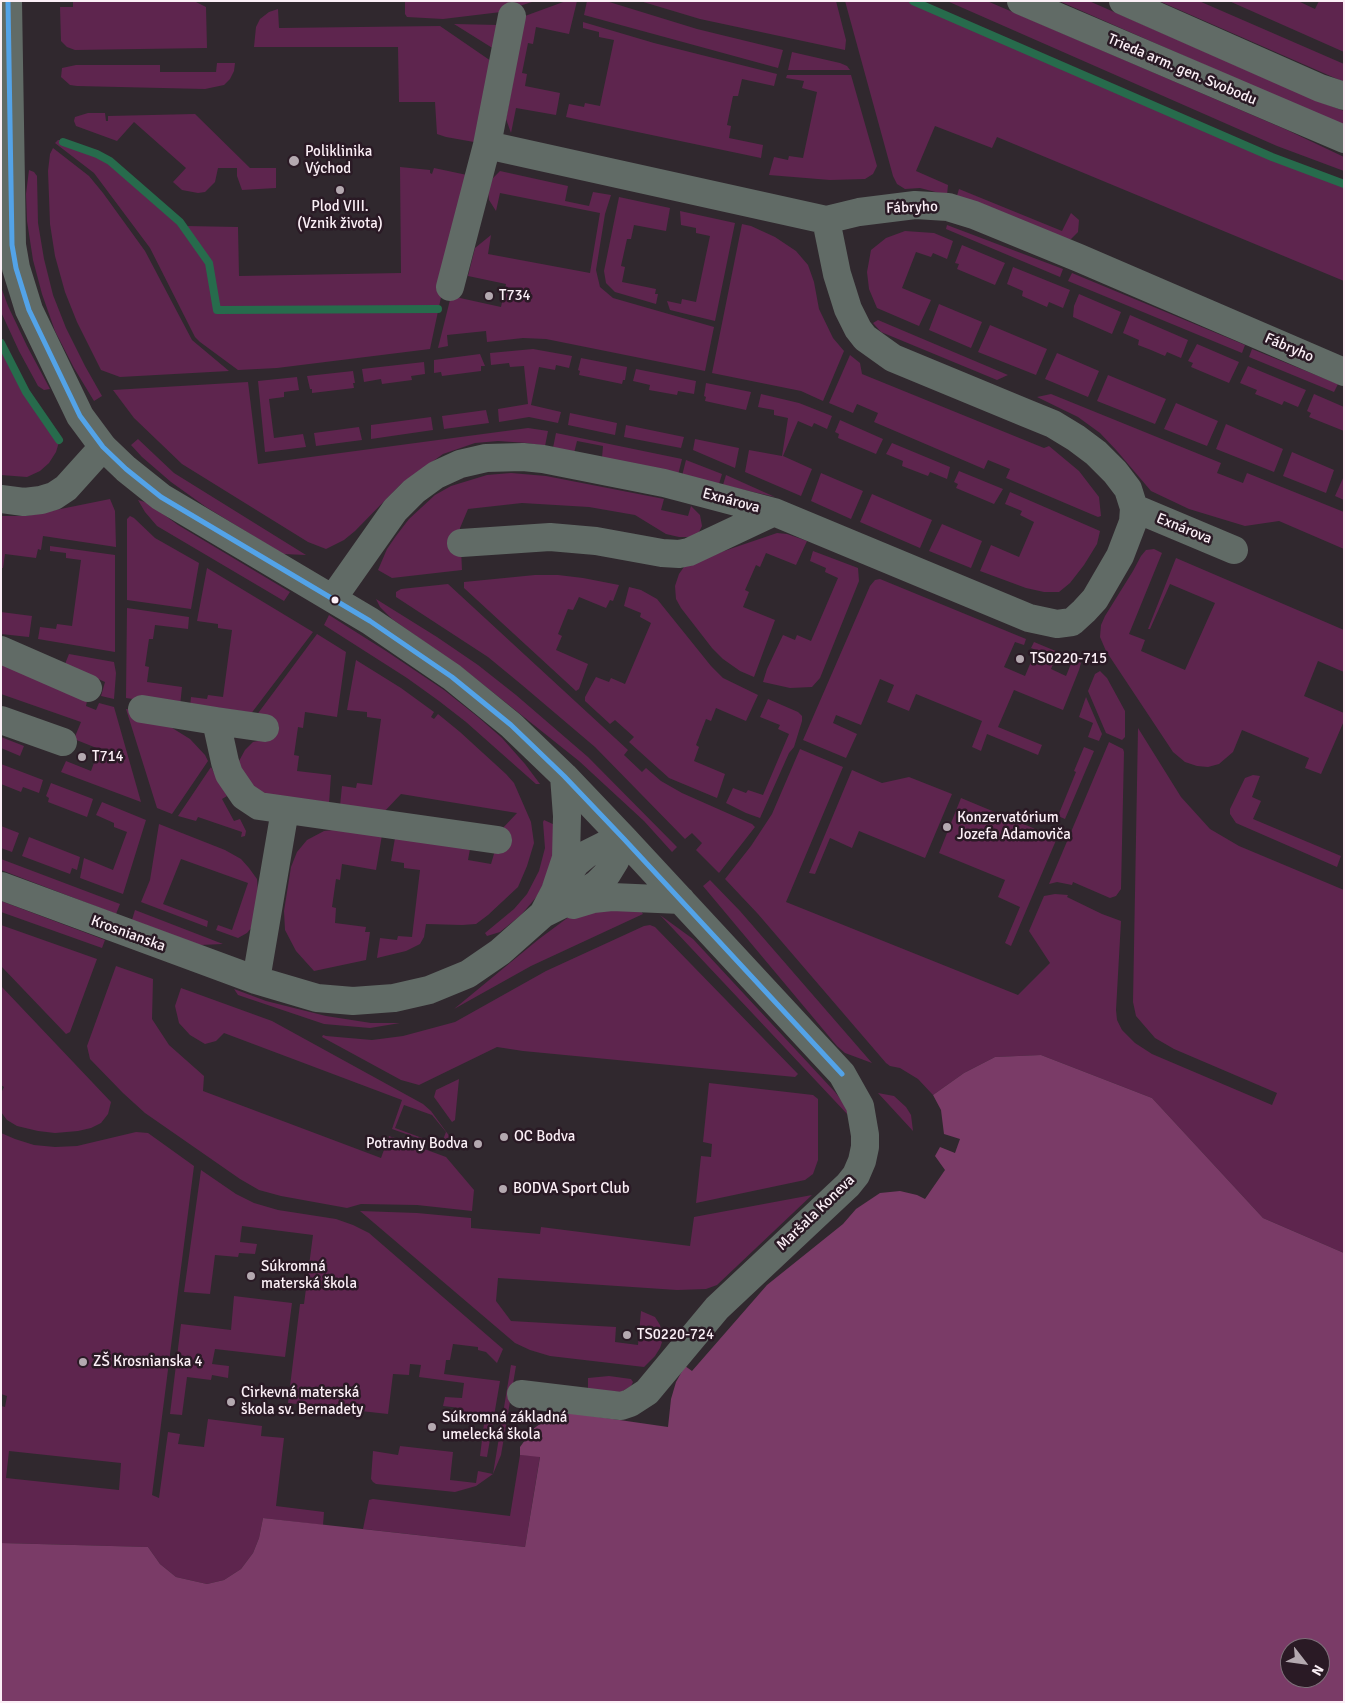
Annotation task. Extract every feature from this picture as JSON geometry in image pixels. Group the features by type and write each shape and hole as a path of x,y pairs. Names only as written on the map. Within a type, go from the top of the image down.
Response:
{"street":[{"name":"Maršala Koneva","path":"8,1 12,245 16,268 29,310 80,416 103,447 126,469 161,497 370,620 452,677 511,725 564,776 682,900 842,1074 860,1106 865,1136 862,1161 856,1175 848,1185 717,1308 646,1392 621,1406 520,1394"},
{"name":"Trieda arm. gen. Svobodu","path":"1021,1 1344,139"},
{"path":"1123,1 1320,88 1344,96"},
{"path":"450,287 488,145 512,16"},
{"name":"Fábryho","path":"488,145 826,220 859,212 914,205 948,207 974,215 1079,258 1344,372"},
{"path":"826,220 837,274 848,309 865,338 893,358 1053,424 1076,438 1096,453 1115,472 1128,490 1134,508"},
{"path":"1,499 24,502 54,496 66,488 103,447"},
{"name":"Exnárova","path":"333,598 395,510 414,491 436,475 460,464 486,458 523,457 563,463 664,483 774,512 1029,618 1057,624 1072,622 1095,599 1109,576 1128,534 1134,508 1234,550"},
{"name":"Exnárova","path":"461,543 550,537 679,554 689,552 774,512"},
{"path":"1,650 88,688"},
{"path":"142,709 265,728"},
{"path":"1,720 63,742"},
{"path":"216,721 225,762 235,784 244,796 259,806 498,840"},
{"path":"543,914 559,882 566,858 567,816 564,776"},
{"path":"256,980 285,810"},
{"path":"543,914 579,896 607,874 615,861 624,839"},
{"name":"Krosnianska","path":"1,886 256,980 317,998 353,1001 394,998 429,990 468,974 500,952 543,914"},
{"path":"543,914 593,899 612,897 682,900"}],"shaded area":[{"path":"73,1 194,1 206,7 207,48 75,50 67,47 61,41 60,7 73,7"},
{"path":"405,1 535,1 501,12 443,19 407,17 405,14"},
{"path":"566,1 577,1 569,34 536,27 533,44 528,43 522,73 527,74 525,86 560,93 556,115 516,108 511,133 506,119 525,16"},
{"path":"587,1 606,1 697,29 783,50 778,68 584,15"},
{"path":"640,1 836,1 846,40 845,50 700,19"},
{"path":"845,1 908,1 1271,159 1344,187 1344,281 997,137 992,148 935,126 916,171 948,185 947,195 920,188 905,189 897,184 893,176"},
{"path":"947,1 987,1 1287,130 1344,157 1344,171 1277,146"},
{"path":"1059,1 1089,1 1344,111 1344,126"},
{"path":"1159,1 1199,1 1344,64 1344,82"},
{"path":"1229,1 1298,1 1315,9 1319,1 1344,1 1344,52"},
{"path":"278,9 279,28 440,26 491,61 474,142 437,134 435,102 399,102 398,47 254,47 256,27 260,19 269,12"},
{"path":"583,22 654,43 777,74 774,86 742,79 738,96 733,96 727,125 731,126 729,138 763,145 761,158 566,117 569,104 584,107 585,103 600,106 614,40 599,37 599,32 583,28"},
{"path":"454,24 499,25 494,49"},
{"path":"792,52 840,63 847,66 850,70 788,70"},
{"path":"217,63 235,63 234,71 224,85 205,89 77,86 70,85 61,77 62,68 76,65 160,65 160,72 216,72"},
{"path":"787,75 851,75 877,166 873,174 865,179 830,180 769,175 774,157 788,160 789,156 803,158 817,92 802,88 804,81 786,78"},
{"path":"88,113 105,113 106,121 108,121 108,116 195,114 250,168 276,168 276,188 242,190 237,176 237,168 218,168 215,182 205,192 198,193 182,190 173,182 186,168 134,122 117,141 76,126 75,117"},
{"path":"58,140 63,140 62,143 103,158 179,223 186,226 238,227 239,276 401,273 400,167 430,170 432,174 434,168 467,175 430,349 277,368 238,370 195,337 150,248 94,173 55,143"},
{"path":"53,148 89,176 103,193 145,251 192,340 229,371 120,377 101,370 77,322 65,292 55,256 50,224 48,171 50,154"},
{"path":"29,170 37,176 38,223 53,295 66,328 102,396 94,401 55,331 42,294 33,260 27,221 26,194"},
{"path":"500,171 568,186 565,201 589,206 593,192 611,195 605,214 596,270 600,287 613,298 714,327 705,371 546,339 523,338 487,342 486,331 447,335 448,346 438,348 451,296 501,307 506,284 468,276 475,248 491,235 488,254 590,273 600,213 500,193 496,211 489,200 488,190 493,178"},
{"path":"959,189 1062,231 1071,213 1079,220 1078,232 1071,239 1060,239 956,199"},
{"path":"619,197 670,208 666,231 634,225 631,239 627,239 621,266 625,267 622,282 656,289 655,294 658,294 656,304 615,292 606,283 604,271"},
{"path":"680,211 735,223 715,321 670,310 667,301 681,304 682,299 696,302 710,236 696,233 696,228 681,225"},
{"path":"742,224 775,237 796,251 808,265 814,282 819,309 833,338 844,351 823,401 801,391 712,373"},
{"path":"947,225 1063,269 1060,277 946,229"},
{"path":"905,231 934,233 953,241 947,259 933,253 931,257 916,252 902,288 931,300 919,326 877,308 869,289 867,272 871,250 886,238"},
{"path":"962,245 1005,263 995,285 957,269 959,264 955,263"},
{"path":"1013,267 1070,290 1063,308 1049,302 1047,307 1022,296 1023,291 1007,284"},
{"path":"1072,273 1245,345 1242,353 1068,281"},
{"path":"1,287 27,346 50,389 44,390 38,386 19,351 1,312"},
{"path":"1079,294 1121,312 1112,334 1073,317 1074,306"},
{"path":"939,304 982,322 971,348 929,330"},
{"path":"1130,315 1188,340 1181,358 1167,352 1165,356 1138,345 1139,340 1123,333"},
{"path":"878,320 1008,375 997,380 881,332 873,323"},
{"path":"990,325 1047,349 1036,375 978,352"},
{"path":"1197,344 1239,362 1229,383 1191,367 1193,363 1188,361"},
{"path":"1,345 26,392 59,442 56,452 49,463 40,471 27,477 1,475"},
{"path":"533,349 572,356 569,368 556,365 555,370 539,367 531,405 561,412 558,423 529,417 499,422 498,409 528,404 524,366 510,367 509,363 491,365 490,353"},
{"path":"1252,349 1338,384 1334,392 1249,357"},
{"path":"1057,353 1099,371 1088,397 1045,379"},
{"path":"480,354 485,366 481,366 481,371 442,376 441,372 434,373 434,360"},
{"path":"850,355 860,363 862,374 1044,448 1049,446 1079,471 1099,497 1101,516 1098,517 1006,478 1010,469 988,460 984,469 874,422 878,413 857,404 853,413 829,403"},
{"path":"581,358 627,367 625,380 623,380 622,384 579,375 580,371 578,370"},
{"path":"424,362 425,374 411,376 412,380 382,384 381,379 364,382 362,369"},
{"path":"1248,366 1306,390 1298,407 1284,401 1282,405 1255,394 1257,390 1240,383"},
{"path":"636,369 696,381 694,394 678,391 677,395 649,390 650,385 633,381"},
{"path":"353,371 354,388 312,393 312,389 310,389 307,376"},
{"path":"1108,375 1166,399 1155,424 1097,401"},
{"path":"297,377 299,390 284,392 284,397 269,399 274,438 303,434 306,447 265,452 258,381"},
{"path":"248,382 258,464 528,428 548,431 545,446 498,441 475,443 443,454 401,484 344,540 326,549 308,542 182,464 134,418 113,390"},
{"path":"706,383 751,392 746,410 705,401"},
{"path":"761,394 799,403 832,416 827,429 814,423 812,427 798,421 783,456 812,469 801,496 745,472 749,450 782,456 788,418 774,415 774,410 758,407"},
{"path":"1051,394 1221,463 1217,473 1243,483 1247,473 1344,512 1344,549 1279,521 1245,526 1189,509 1151,491 1100,433 1078,417 1037,397"},
{"path":"1314,394 1344,407 1344,431 1309,417 1311,413 1307,411"},
{"path":"1176,403 1218,421 1207,446 1164,429"},
{"path":"486,410 489,423 444,429 442,416"},
{"path":"570,413 617,423 615,435 568,425"},
{"path":"431,417 433,430 371,439 371,425"},
{"path":"840,420 883,439 876,454 838,438 839,434 835,432"},
{"path":"1226,424 1283,449 1274,472 1216,449"},
{"path":"626,425 684,437 681,448 624,437"},
{"path":"359,427 362,440 316,446 314,433"},
{"path":"556,433 682,459 678,475 602,458 603,446 577,441 574,453 553,448"},
{"path":"138,439 174,473 306,555 283,554 206,507 171,482 142,457 131,445"},
{"path":"695,439 739,448 735,468 693,450"},
{"path":"892,443 950,467 947,479 930,472 928,476 902,466 903,461 886,454"},
{"path":"1292,452 1334,470 1326,493 1283,476"},
{"path":"686,460 722,474 719,484 682,476"},
{"path":"959,471 1003,489 994,504 956,488 958,484 954,482"},
{"path":"511,473 546,476 664,499 661,510 688,516 691,506 700,515 702,526 698,534 691,537 679,537 666,534 635,515 589,507 522,503 468,509 460,528 462,570 392,578 378,570 387,549 396,536 409,519 435,495 451,486 487,475"},
{"path":"821,473 863,491 851,519 811,501"},
{"path":"726,475 775,497 723,485"},
{"path":"1344,476 1344,500 1335,496"},
{"path":"1010,492 1100,531 1097,544 1084,565 1070,583 1059,592 1044,592 1026,588 980,571 991,545 1019,557 1034,522 1020,515 1022,511 1005,504"},
{"path":"872,494 932,520 920,548 860,522"},
{"path":"110,499 115,511 116,547 43,536 41,550 38,549 36,558 5,554 3,568 1,568 1,516 26,516"},
{"path":"138,500 148,503 178,525 290,592 284,601 157,526"},
{"path":"130,516 155,538 199,563 191,609 127,600 127,519"},
{"path":"942,524 982,541 971,568 929,551"},
{"path":"777,533 787,534 807,541 796,565 766,553 760,567 756,565 745,590 749,592 743,607 775,620 754,677 740,671 723,659 712,648 681,608 676,599 675,586 679,574 686,564"},
{"path":"50,546 115,555 115,652 38,639 40,627 56,629 57,624 72,626 81,560 66,558 66,553 50,551"},
{"path":"1154,549 1162,553 1129,634 1145,640 1141,651 1185,670 1215,603 1170,584 1150,629 1148,629 1176,558 1344,630 1344,672 1318,661 1304,696 1344,713 1344,721 1321,774 1305,768 1309,758 1242,730 1233,752 1219,764 1208,767 1197,766 1185,762 1173,752 1106,651 1100,637 1101,625 1105,616 1141,556 1146,550"},
{"path":"813,551 858,568 859,581 820,678 812,687 790,688 763,682 783,635 795,640 797,635 811,641 838,578 825,572 826,568 810,561"},
{"path":"207,568 313,632 250,715 190,707 191,697 207,699 208,695 223,697 232,630 218,628 218,624 197,621"},
{"path":"535,575 558,575 619,585 613,601 610,600 606,608 579,597 573,610 568,609 558,634 562,636 556,650 588,664 579,689 576,691 464,588 464,582"},
{"path":"880,579 1026,639 1024,645 1015,642 1004,667 1025,676 1036,650 1031,648 1034,642 1058,652 1051,669 1066,676 1073,659 1081,663 1063,710 1014,690 998,727 1042,745 1038,755 987,734 981,751 972,747 982,721 916,694 909,711 887,702 894,685 880,679 861,725 836,715 833,723 857,734 846,758 803,740 870,586 875,580"},
{"path":"448,584 628,750 624,755 642,772 646,768 661,781 682,793 755,827 719,873 696,850 702,843 692,833 685,839 595,747 488,657 396,597 396,592 401,589"},
{"path":"629,587 641,590 657,599 711,666 723,678 758,695 746,721 716,708 711,721 706,719 696,745 699,747 694,761 725,774 717,798 669,778 629,742 634,737 615,720 610,724 585,701 585,697 596,677 609,682 611,678 625,684 651,623 640,617 641,613 624,606"},
{"path":"376,599 478,665 516,695 588,757 677,847 672,852 644,821 579,761 470,674 392,619 380,607"},
{"path":"127,608 189,617 188,629 155,625 153,639 149,639 145,666 149,667 147,682 182,687 180,706 126,698"},
{"path":"1,612 32,616 29,637 1,634"},
{"path":"329,615 444,690 478,717 502,738 540,784 536,784 466,722 439,701 407,678 324,625"},
{"path":"317,634 346,652 337,717 305,712 303,728 298,727 294,755 299,756 297,771 331,775 329,804 264,794 251,786 241,775 239,761 245,750 253,742 273,738 275,719 256,716"},
{"path":"69,654 114,662 116,673 114,699 101,696 105,682 65,664"},
{"path":"356,660 401,688 434,712 431,717 434,719 438,714 506,774 514,783 531,822 534,843 518,887 476,924 426,924 424,937 420,944 406,951 377,958 380,938 397,940 398,936 412,937 420,870 404,868 404,863 391,861 395,838 470,849 468,860 491,864 501,830 517,813 401,794 384,812 340,806 342,786 356,788 357,783 372,785 381,719 367,717 367,712 347,710"},
{"path":"1,663 87,701 86,706 96,710 99,703 114,707 141,802 61,772 66,761 91,771 99,749 74,739 81,722 1,694"},
{"path":"1100,671 1107,678 1125,711 1125,737 1122,740 1106,733 1088,691 1095,674"},
{"path":"1086,697 1102,734 1099,741 1088,737 1093,723 1079,717"},
{"path":"768,699 798,712 802,716 802,721 794,747 789,753 760,818 726,803 733,788 746,793 748,790 763,795 789,734 778,729 780,725 760,717"},
{"path":"126,709 141,711 190,739 208,761 172,814 157,808"},
{"path":"1138,728 1181,797 1210,829 1239,846 1344,890 1344,1253 1263,1218 1152,1098 1041,1055 995,1057 964,1073 933,1095 918,1079 900,1068 886,1063 758,914 725,879 751,846 772,814 800,749 843,767 786,902 1018,995 1050,963 1029,931 1044,896 1055,894 1068,895 1067,897 1121,921 1116,1010 1117,1020 1122,1030 1135,1043 1152,1054 1272,1105 1277,1093 1174,1049 1155,1038 1136,1016 1133,1002"},
{"path":"1,737 24,746 20,756 1,748"},
{"path":"1109,742 1123,749 1124,752 1121,889 1116,896 1110,898 1073,882 1072,885 1057,882 1049,884"},
{"path":"1084,747 1094,751 1065,819 1058,816"},
{"path":"1,764 43,780 39,793 23,787 21,792 1,784"},
{"path":"211,767 227,796 222,799 234,821 240,819 246,831 245,836 241,837 242,832 198,817 196,821 178,816"},
{"path":"852,770 882,783 909,777 952,794 925,858 859,831 852,848 830,838 815,874 809,873"},
{"path":"1253,775 1260,776 1252,797 1261,801 1253,819 1341,856 1337,867 1236,823 1230,814 1230,809 1245,778"},
{"path":"51,783 93,799 87,817 48,802 49,798 46,796"},
{"path":"961,798 1057,838 1011,946 1005,943 1020,907 998,897 1005,880 939,853"},
{"path":"102,802 146,820 123,894 80,878 84,858 113,870 127,832 114,827 114,823 96,815"},
{"path":"544,820 555,825 555,847 549,871 538,895 521,915 500,932 487,936 485,933 514,909 527,894 539,871 545,848"},
{"path":"159,824 225,850 241,859 249,868 257,879 258,892 253,926 247,933 238,938 216,930 218,925 232,930 248,883 181,859 163,904 208,921 207,927 141,902 150,880"},
{"path":"1,826 19,833 12,852 1,848"},
{"path":"342,829 382,835 376,870 342,864 340,880 336,879 332,907 336,908 335,923 366,927 365,932 370,932 366,960 314,971 296,951 285,930 284,911 291,867 297,852 307,840 324,831"},
{"path":"29,837 80,857 77,870 72,868 70,874 22,856"},
{"path":"1,859 120,904 116,914 1,870"},
{"path":"710,880 740,911 872,1063 845,1053 837,1046 703,886"},
{"path":"1,901 105,940 102,948 1,912"},
{"path":"639,908 643,914 531,966 454,1009 570,916 585,910"},
{"path":"135,910 223,944 200,945 132,920"},
{"path":"660,915 693,939 835,1092 845,1105 849,1116"},
{"path":"1,925 97,959 70,1032 66,1034 1,966"},
{"path":"650,925 655,927 798,1074 795,1077 497,1047 419,1085 401,1080 322,1037 323,1035 372,1040 403,1036 455,1022 546,971 644,926"},
{"path":"116,966 153,979 152,1019 169,1045 204,1076 203,1091 381,1158 389,1136 446,1157 474,1190 472,1211 417,1205 361,1204 347,1208 281,1196 259,1190 240,1179 145,1113 90,1059 87,1046"},
{"path":"1,986 111,1102 108,1114 101,1123 78,1131 55,1133 17,1126 7,1120 1,1112 1,1093 4,1087 1,1085"},
{"path":"181,988 272,1021 423,1104 431,1111 450,1137 446,1148 392,1129 402,1100 224,1033 216,1041 205,1044 190,1035 179,1023 175,1006","holes":["404,1105 432,1115 446,1132 441,1145 395,1128"]},
{"path":"234,989 266,1001 326,1016 371,1023 400,1023 370,1028 324,1024 238,995"},
{"path":"1041,1055 1152,1098 1263,1218 1344,1253 1344,1702 1,1702 1,1543 148,1547 160,1564 176,1577 207,1584 224,1580 241,1569 253,1553 259,1538 263,1518 525,1547 540,1457 520,1455 520,1447 533,1429 547,1419 559,1414 571,1413 668,1427 671,1399 676,1382 685,1366 692,1371 767,1285 843,1224 856,1209 880,1193 900,1191 925,1199 945,1170 935,1156 940,1147 955,1153 960,1139 944,1134 941,1110 933,1095 964,1073 995,1057"},
{"path":"459,1079 455,1120 452,1122 434,1097 436,1090"},
{"path":"709,1083 813,1095 818,1099 818,1160 813,1174 805,1180 696,1203 701,1156 711,1157 712,1144 703,1142"},
{"path":"878,1093 894,1096 906,1107 911,1115 913,1131"},
{"name":"ZŠ Krosnianska 4","path":"136,1132 148,1133 194,1166 152,1495 159,1498 168,1432 180,1434 178,1444 204,1447 208,1419 262,1426 261,1436 284,1438 276,1506 324,1512 323,1525 263,1518 259,1538 253,1553 241,1569 224,1580 207,1584 176,1577 160,1564 148,1547 1,1543 1,1406 5,1407 7,1396 1,1394 1,1133 34,1145 55,1147 77,1146","holes":["9,1451 121,1463 119,1490 6,1478"]},
{"path":"201,1170 236,1194 254,1203 278,1210 336,1219 369,1233 503,1349 497,1363 486,1352 478,1350 478,1347 453,1344 450,1360 446,1360 444,1374 500,1381 487,1457 480,1456 485,1416 459,1413 460,1408 443,1406 445,1397 462,1398 464,1383 419,1377 421,1365 410,1364 409,1375 393,1374 388,1414 288,1403 300,1304 304,1304 313,1235 242,1226 240,1242 257,1244 255,1254 239,1253 238,1257 215,1255 210,1294 184,1292"},
{"path":"812,1195 717,1285 706,1289 677,1290 498,1278 496,1301 511,1321 616,1327 615,1342 638,1345 641,1311 655,1317 660,1325 663,1339 655,1356 644,1367 550,1356 515,1343 360,1211 417,1213 471,1218 471,1228 540,1234 541,1227 690,1246 694,1217"},
{"path":"234,1296 292,1303 285,1357 215,1349 212,1364 229,1366 228,1378 212,1375 211,1380 187,1377 182,1415 170,1414 181,1324 231,1330"},
{"path":"511,1365 516,1366 501,1455 493,1474"},
{"path":"609,1376 631,1379 633,1382 631,1386 621,1392 588,1391 588,1378"},
{"path":"400,1446 453,1452 450,1480 476,1483 478,1471 493,1474 476,1486 455,1492 376,1484 371,1479 373,1451 398,1455"},
{"path":"520,1455 540,1456 525,1547 363,1529 369,1500 373,1499 510,1516"}],"waterway":[{"path":"913,1 1272,157 1344,184"},
{"path":"63,142 97,154 110,161 180,222 209,263 217,310 438,309"},
{"path":"1,343 26,392 59,440"}],"transit line":[{"path":"8,1 12,245 16,268 29,310 80,416 103,447 126,469 161,497 370,621 452,677 511,725 564,776 624,839 842,1074"}],"place":[{"name":"Poliklinika Východ","path":"294,161"},
{"name":"Plod VIII. (Vznik života)","path":"340,190"},
{"name":"T734","path":"489,296"},
{"name":"TS0220-715","path":"1020,659"},
{"name":"T714","path":"82,757"},
{"name":"Konzervatórium Jozefa Adamoviča","path":"947,827"},
{"name":"OC Bodva","path":"504,1137"},
{"name":"Potraviny Bodva","path":"478,1144"},
{"name":"BODVA Sport Club","path":"503,1189"},
{"name":"Súkromná materská škola","path":"251,1276"},
{"name":"TS0220-724","path":"627,1335"},
{"name":"ZŠ Krosnianska 4","path":"83,1362"},
{"name":"Cirkevná materská škola sv. Bernadety","path":"231,1402"},
{"name":"Súkromná základná umelecká škola","path":"432,1427"}]}
